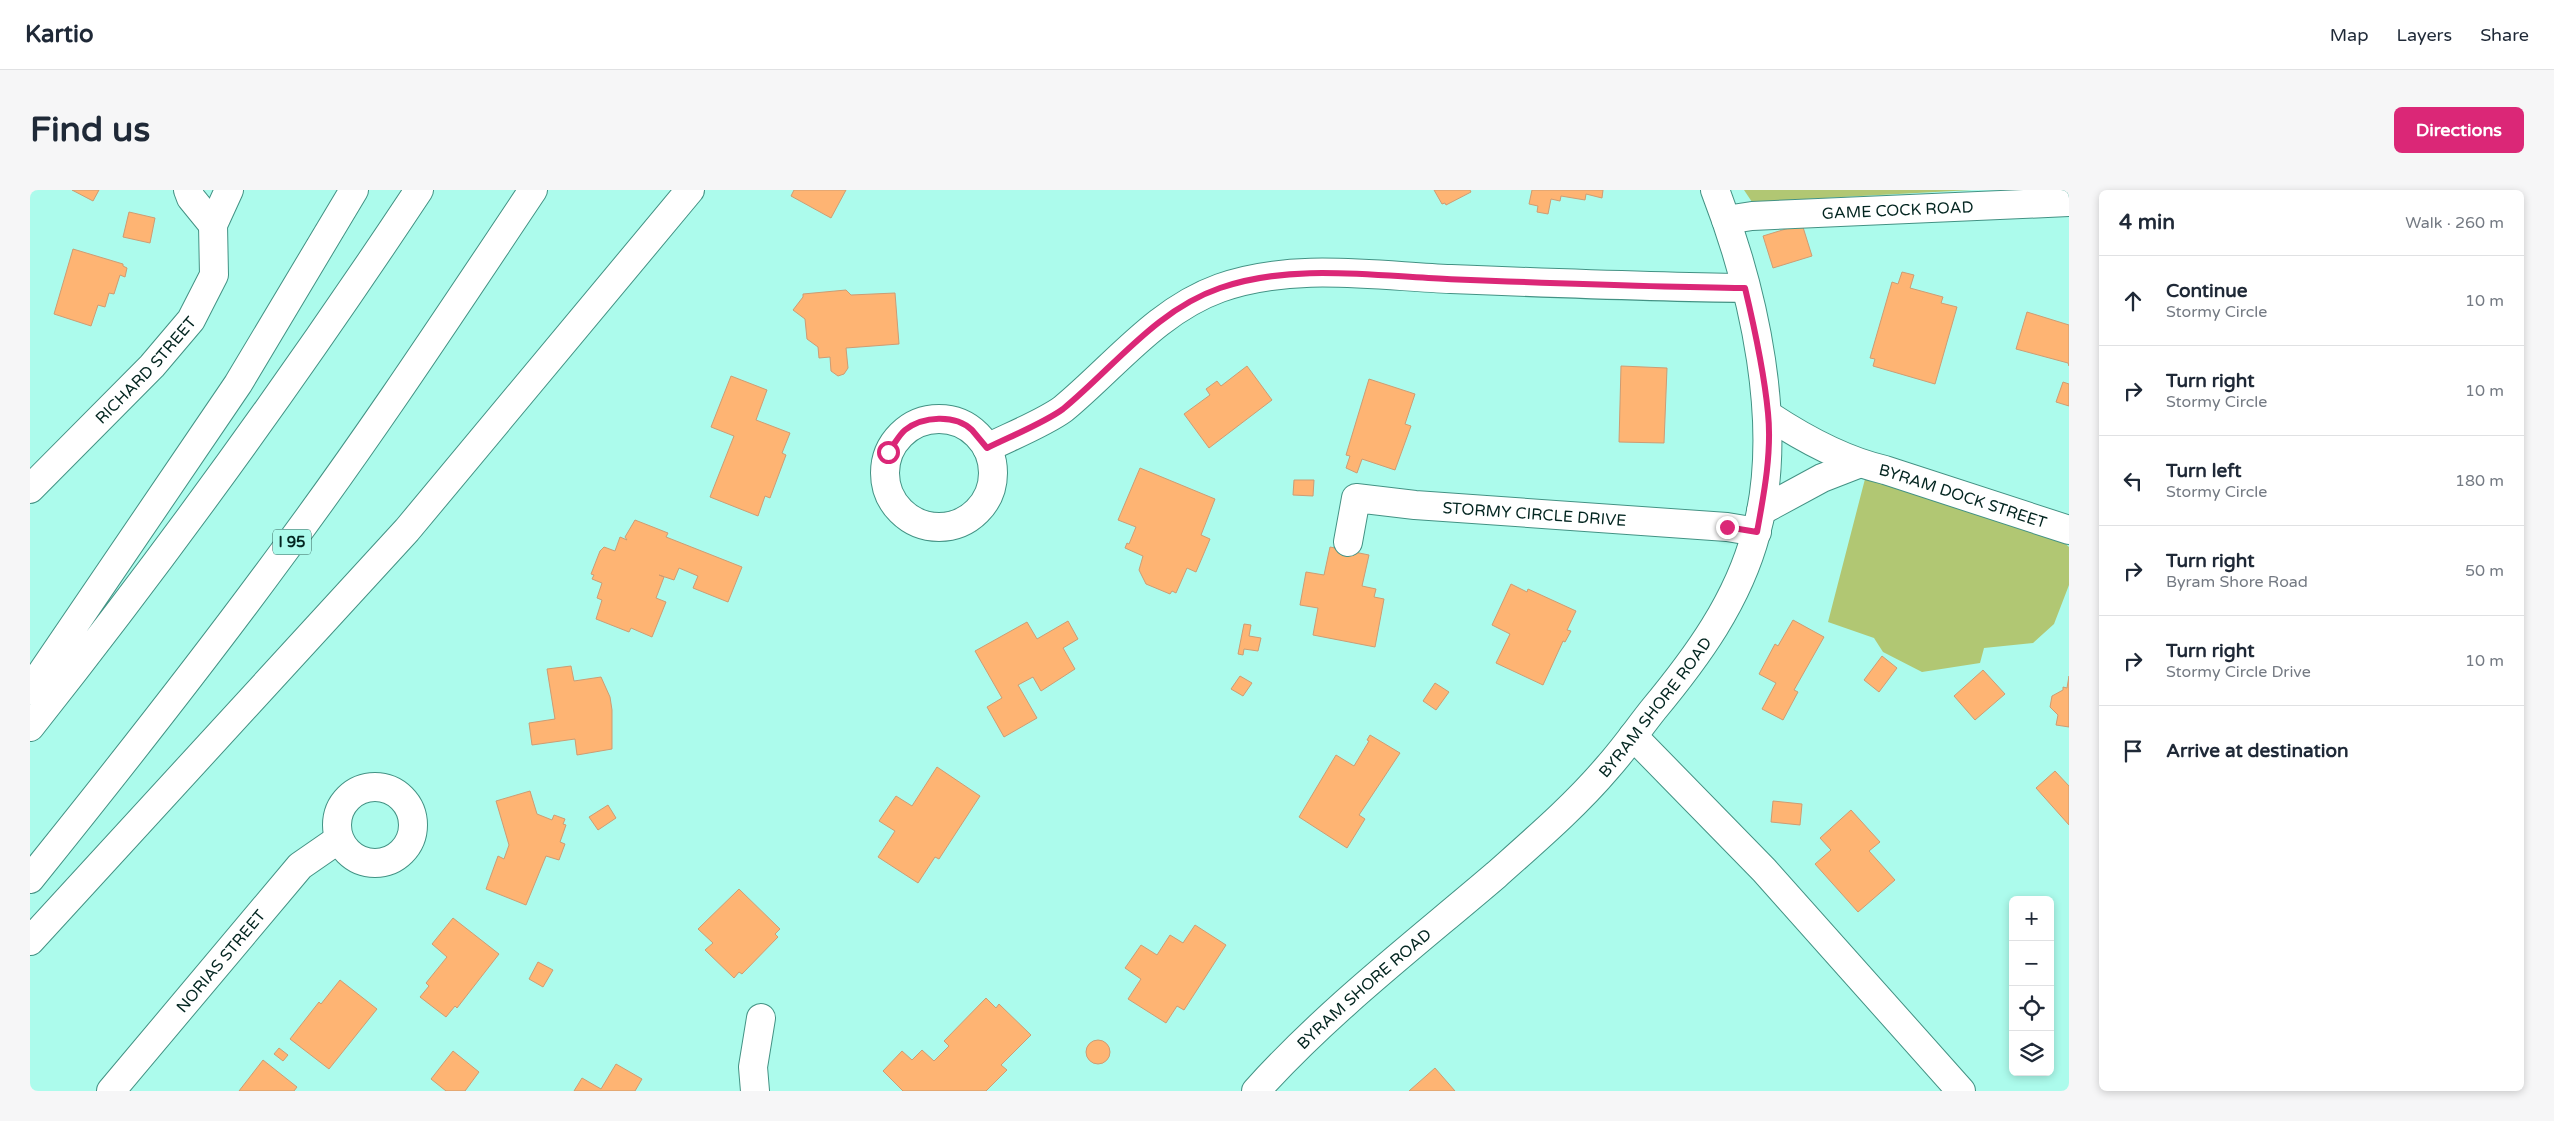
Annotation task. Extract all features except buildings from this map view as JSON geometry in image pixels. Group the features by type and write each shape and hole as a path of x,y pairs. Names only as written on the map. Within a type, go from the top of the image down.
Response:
{"main road":[{"path":"188,190 191,198 213,225 229,190"},
{"path":"30,690 238,384 354,190"},
{"path":"30,727 135,592 269,410 419,190"},
{"name":"I 95","path":"30,879 208,654 287,548 416,365 533,190"},
{"path":"30,941 407,530 690,190"},
{"name":"BYRAM SHORE ROAD","path":"1256,1091 1284,1060 1337,1010 1497,874 1574,802 1607,768 1633,736 1677,681 1719,621 1747,564 1759,522 1768,457 1768,415 1758,342 1726,220 1715,190"},
{"name":"GAME COCK ROAD","path":"1726,220 1752,216 2069,202"},
{"name":"RICHARD STREET","path":"30,489 152,366 191,320 214,275 213,225"},
{"path":"987,448 1061,410 1154,326 1184,305 1220,288 1256,279 1316,273 1630,286 1745,288"},
{"name":"BYRAM DOCK STREET","path":"1768,415 1795,433 1858,464 2069,530"},
{"name":"BYRAM DOCK STREET","path":"1759,522 1786,500 1822,478 1858,464"},
{"name":"STORMY CIRCLE DRIVE","path":"1348,542 1356,498 1415,505 1727,527 1759,522"},
{"path":"1633,736 1764,870 1962,1091"},
{"name":"NORIAS STREET","path":"111,1091 300,866 339,839"},
{"path":"755,1091 753,1067 761,1018"}],"green space":[{"path":"1744,190 1972,190 1752,202"},
{"path":"1865,479 2057,536 2069,547 2069,585 2054,624 2033,643 1984,648 1980,663 1922,672 1883,652 1874,638 1828,622"}],"route":[{"path":"888,452 905,430 922,421 937,419 957,422 971,429 987,448 1061,410 1154,326 1184,305 1220,288 1256,279 1316,273 1630,286 1745,288 1758,342 1768,415 1768,457 1757,532 1727,527"}]}
